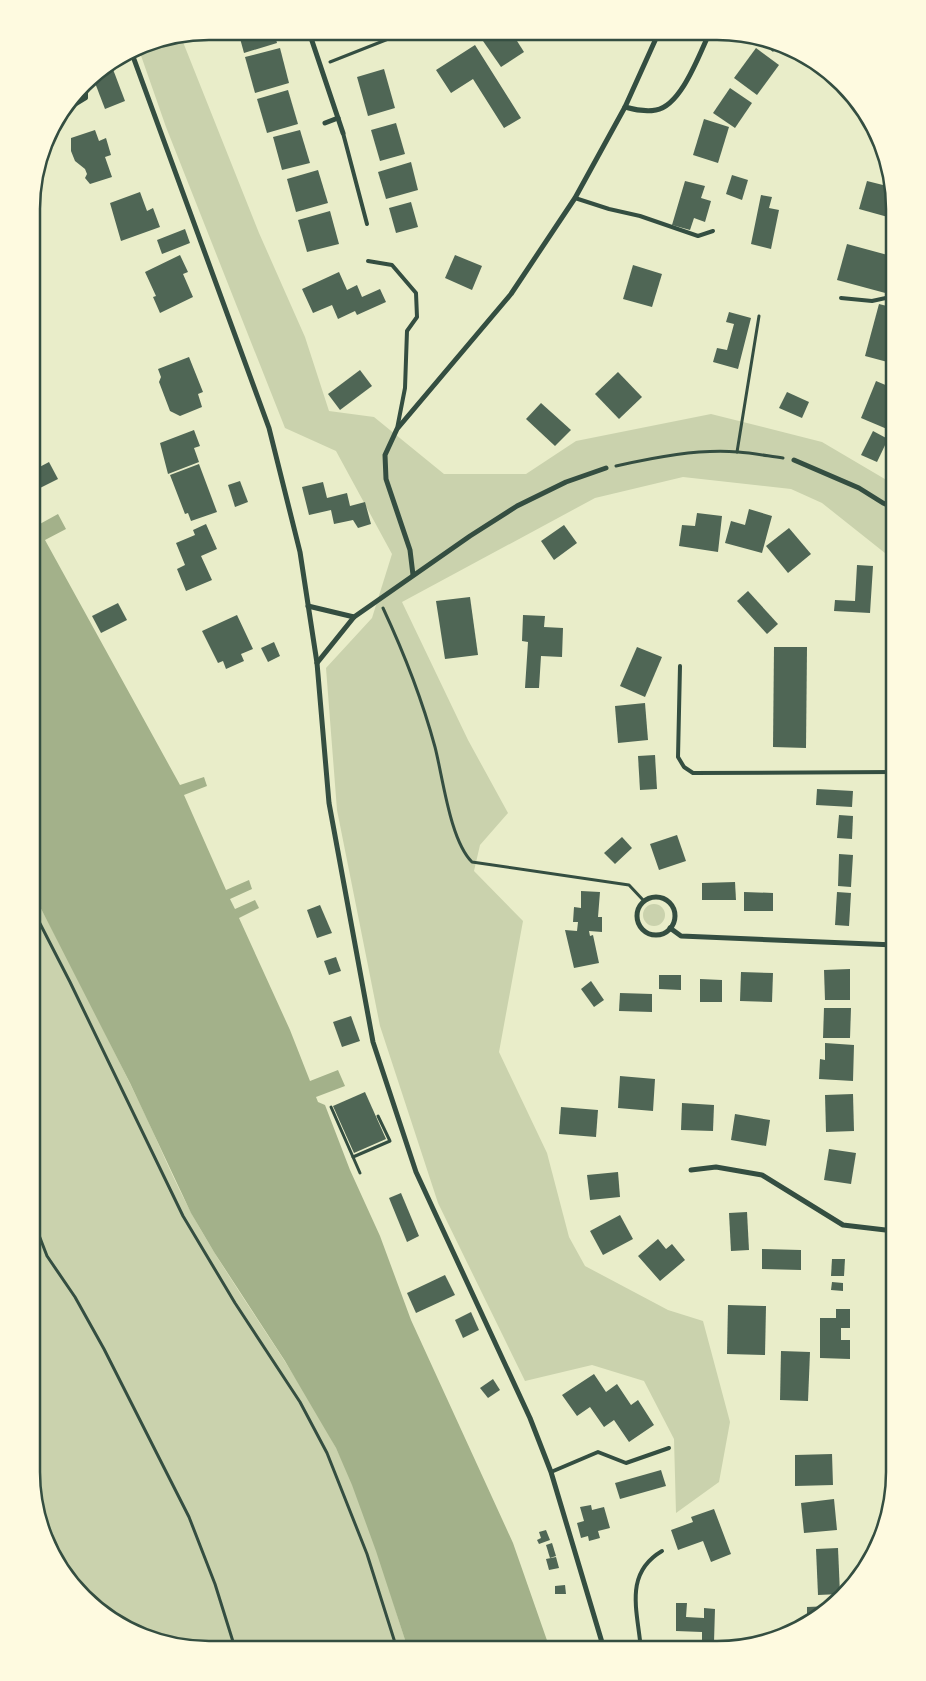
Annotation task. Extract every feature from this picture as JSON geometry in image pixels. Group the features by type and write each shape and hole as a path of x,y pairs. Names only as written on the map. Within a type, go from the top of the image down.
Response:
{"street":[{"path":"312,40 343,133"},
{"path":"413,576 410,550 386,479 385,455 396,429 511,294 575,198 625,107 655,40"},
{"path":"625,107 642,111 658,110 670,104 686,81 706,40"},
{"path":"133,57 269,428 300,552 317,663 328,802 373,1042 416,1172 530,1418 551,1472 602,1641"},
{"path":"325,122 338,118"},
{"path":"794,460 859,488 886,504"},
{"path":"317,663 354,617 413,576 517,506 566,482 606,468"},
{"path":"308,606 354,617"},
{"path":"656,897 668,901 674,911 675,917 670,928 660,935 653,935 642,929 637,918 637,911 644,901 656,897"},
{"path":"670,928 681,936 886,945"},
{"path":"691,1170 716,1167 762,1175 843,1225 886,1230"}],"lane":[{"path":"77,104 86,98 86,94"},
{"path":"343,133 367,224"},
{"path":"575,198 609,210 640,216 698,236 713,231"},
{"path":"368,261 392,265 416,293 417,317 407,331 405,388 396,429"},
{"path":"841,298 872,301 886,298"},
{"path":"680,666 678,757 684,767 693,773 886,772"},
{"path":"551,1472 598,1452 626,1463 669,1448"},
{"path":"640,1641 636,1582 647,1560 662,1551"}],"path":[{"path":"320,66 386,40"},
{"path":"737,452 759,316"},
{"path":"606,468 649,458 694,453 737,452 794,460"},
{"path":"379,599 406,657 435,747 447,804 465,855 472,862 629,885 644,901"},
{"path":"40,924 183,1216 235,1304 300,1402 326,1453 367,1554 394,1641"},
{"path":"331,1107 360,1172"},
{"path":"353,1157 390,1141 378,1117 384,1118"},
{"path":"40,1238 47,1256 76,1297 104,1349 190,1517 215,1584 233,1641"}],"shaded area":[{"path":"183,42 259,233 305,337 329,411 374,417 444,474 526,474 576,441 711,414 822,442 886,480 886,554 822,503 791,489 683,477 595,498 402,602 468,740 508,813 480,845 474,871 523,921 499,1052 547,1153 569,1237 585,1266 668,1310 703,1321 730,1422 719,1482 676,1513 674,1439 644,1381 592,1365 525,1381 438,1203 380,1026 337,810 326,668 372,618 392,554 336,451 285,428 166,127 141,54"},
{"path":"58,514 66,529 45,540 180,785 204,777 207,786 184,795 226,890 249,880 252,889 230,899 235,909 255,900 259,908 239,918 290,1030 310,1081 338,1070 345,1086 316,1097 318,1102 325,1105 350,1170 380,1236 411,1320 513,1543 547,1641 405,1641 376,1551 352,1485 336,1448 285,1361 191,1213 130,1083 40,907 40,524"},
{"path":"654,904 662,907 665,915 662,923 654,926 646,923 643,915 646,907"},
{"path":"40,906 114,1050 193,1216 320,1418 336,1448 358,1497 405,1641 187,1640 144,1628 106,1606 75,1575 57,1547 43,1505 40,1483"}],"building":[{"path":"240,40 276,40 277,43 244,53"},
{"path":"516,40 524,52 501,67 483,41"},
{"path":"475,45 521,118 504,128 473,79 451,93 436,70"},
{"path":"280,48 289,83 255,93 245,57"},
{"path":"756,48 779,65 757,95 734,78"},
{"path":"384,69 395,108 368,116 357,77"},
{"path":"113,70 125,101 105,109 96,84"},
{"path":"730,88 752,103 735,128 713,113"},
{"path":"288,90 298,124 267,133 257,99"},
{"path":"704,119 729,127 718,163 693,155"},
{"path":"396,123 405,154 380,161 371,130"},
{"path":"95,130 99,141 106,138 111,155 105,157 112,177 90,184 85,178 87,174 85,169 75,161 71,151 71,138"},
{"path":"300,130 310,163 282,170 273,137"},
{"path":"411,162 418,190 386,199 378,172"},
{"path":"318,170 328,203 296,212 287,179"},
{"path":"732,175 748,180 742,200 726,194"},
{"path":"685,181 705,186 701,198 711,201 705,222 694,218 690,230 672,225"},
{"path":"867,181 885,185 886,216 859,209"},
{"path":"140,192 147,211 153,208 160,227 121,241 110,203"},
{"path":"761,195 772,197 769,208 779,210 771,249 751,244"},
{"path":"411,202 418,227 396,233 389,208"},
{"path":"330,211 339,244 307,252 298,220"},
{"path":"185,229 190,243 162,254 157,240"},
{"path":"847,244 886,255 886,293 837,280"},
{"path":"180,255 188,272 183,274 193,297 160,313 153,297 156,296 145,272"},
{"path":"455,255 482,266 472,290 445,278"},
{"path":"633,265 662,274 652,307 623,299"},
{"path":"339,272 347,290 357,285 362,297 380,289 386,302 357,315 355,311 338,319 332,305 313,313 302,289"},
{"path":"879,304 886,306 886,362 865,356"},
{"path":"729,312 751,318 738,369 713,362 717,348 727,350 734,324 726,322"},
{"path":"189,357 203,392 198,394 202,407 180,416 170,411 159,382 161,377 158,369"},
{"path":"360,370 372,386 340,410 328,394"},
{"path":"618,372 642,397 619,419 595,394"},
{"path":"876,381 886,385 886,429 861,418"},
{"path":"787,392 809,402 802,418 779,408"},
{"path":"541,403 571,430 555,446 526,419"},
{"path":"194,430 200,446 194,448 199,462 168,474 160,443"},
{"path":"873,431 886,438 886,443 877,462 861,455"},
{"path":"49,462 58,479 40,488 40,467"},
{"path":"199,464 217,512 191,521 188,513 185,514 170,475"},
{"path":"240,481 248,502 235,507 228,485"},
{"path":"323,482 327,498 347,493 350,506 365,502 371,524 358,528 353,520 334,524 331,510 309,515 302,487"},
{"path":"749,509 772,516 762,553 725,543 731,521 745,525"},
{"path":"697,513 722,516 718,552 679,546 682,525 695,526"},
{"path":"206,524 217,549 201,556 212,580 186,591 177,569 185,565 176,543 195,535 193,530"},
{"path":"564,525 577,543 554,560 541,541"},
{"path":"789,528 811,554 788,573 766,546"},
{"path":"857,565 873,566 870,613 834,611 835,600 855,601"},
{"path":"748,591 778,624 767,634 737,601"},
{"path":"470,597 478,655 445,659 436,601"},
{"path":"118,603 127,620 101,633 92,616"},
{"path":"237,615 253,649 241,654 244,661 226,669 223,661 218,663 202,631"},
{"path":"523,615 545,616 544,627 563,628 562,657 541,656 539,688 525,688 528,642 522,641"},
{"path":"274,642 280,656 268,662 261,648"},
{"path":"637,647 662,657 645,697 620,686"},
{"path":"774,647 807,647 806,748 773,747"},
{"path":"645,703 648,740 618,743 615,706"},
{"path":"655,755 657,789 640,790 638,756"},
{"path":"817,789 853,791 852,807 816,805"},
{"path":"839,815 853,816 852,839 837,838"},
{"path":"677,835 686,861 659,870 650,844"},
{"path":"622,837 632,848 615,864 604,853"},
{"path":"839,854 853,855 851,887 838,886"},
{"path":"735,882 736,900 702,900 702,883"},
{"path":"581,891 600,892 598,917 602,917 602,932 589,931 590,936 593,935 599,963 574,968 565,930 577,931 578,922 573,922 574,907 581,908"},
{"path":"744,892 773,893 773,911 744,911"},
{"path":"837,892 851,893 849,926 835,925"},
{"path":"320,905 332,933 317,938 307,910"},
{"path":"336,957 341,971 329,975 324,961"},
{"path":"850,969 850,1000 825,1000 824,970"},
{"path":"741,972 773,973 772,1002 740,1001"},
{"path":"659,975 681,975 681,990 659,989"},
{"path":"700,979 722,980 722,1002 700,1002"},
{"path":"591,981 604,1000 594,1007 581,989"},
{"path":"620,993 652,994 652,1012 619,1011"},
{"path":"824,1008 851,1008 850,1038 823,1038"},
{"path":"351,1016 360,1041 342,1047 333,1022"},
{"path":"825,1043 854,1045 853,1081 819,1079 820,1059 825,1060"},
{"path":"620,1076 655,1079 653,1111 618,1108"},
{"path":"365,1092 386,1139 354,1153 333,1106"},
{"path":"853,1094 854,1131 826,1132 825,1095"},
{"path":"682,1103 714,1105 713,1131 681,1130"},
{"path":"561,1107 598,1110 596,1137 559,1134"},
{"path":"735,1114 770,1120 766,1146 731,1140"},
{"path":"829,1149 856,1153 851,1184 824,1180"},
{"path":"618,1172 620,1197 590,1200 587,1175"},
{"path":"401,1193 419,1236 407,1242 389,1198"},
{"path":"747,1212 749,1250 731,1251 729,1213"},
{"path":"620,1215 633,1239 603,1255 590,1231"},
{"path":"658,1239 666,1249 672,1244 685,1260 660,1281 638,1256"},
{"path":"762,1249 801,1250 801,1270 762,1269"},
{"path":"832,1259 845,1259 844,1276 831,1276"},
{"path":"445,1275 455,1295 416,1313 407,1293"},
{"path":"832,1282 843,1283 843,1291 831,1290"},
{"path":"728,1305 766,1306 765,1355 727,1354"},
{"path":"836,1309 850,1309 850,1328 841,1328 841,1340 850,1340 850,1359 820,1358 820,1318 836,1318"},
{"path":"471,1312 479,1330 463,1338 455,1320"},
{"path":"781,1351 810,1352 808,1401 780,1400"},
{"path":"594,1374 606,1392 617,1384 631,1405 638,1400 654,1425 629,1442 614,1420 604,1427 590,1407 577,1416 562,1395"},
{"path":"493,1379 500,1390 488,1398 480,1388"},
{"path":"832,1454 833,1485 795,1486 795,1455"},
{"path":"661,1470 666,1486 620,1499 615,1483"},
{"path":"834,1499 837,1530 804,1533 801,1503"},
{"path":"591,1505 592,1510 604,1507 610,1528 598,1531 600,1538 589,1541 588,1536 581,1538 577,1523 584,1521 580,1507"},
{"path":"714,1509 731,1554 711,1562 703,1541 678,1550 671,1530 693,1522 691,1517"},
{"path":"546,1530 550,1540 539,1544 537,1540 541,1538 539,1532"},
{"path":"552,1543 556,1556 550,1558 546,1545"},
{"path":"838,1548 840,1587 832,1594 818,1595 816,1549"},
{"path":"556,1557 559,1568 549,1570 546,1559"},
{"path":"565,1585 566,1594 555,1594 555,1586"},
{"path":"676,1603 687,1603 686,1617 704,1618 704,1608 715,1609 714,1641 702,1641 702,1632 676,1631"},
{"path":"807,1607 819,1607 807,1614"}]}
